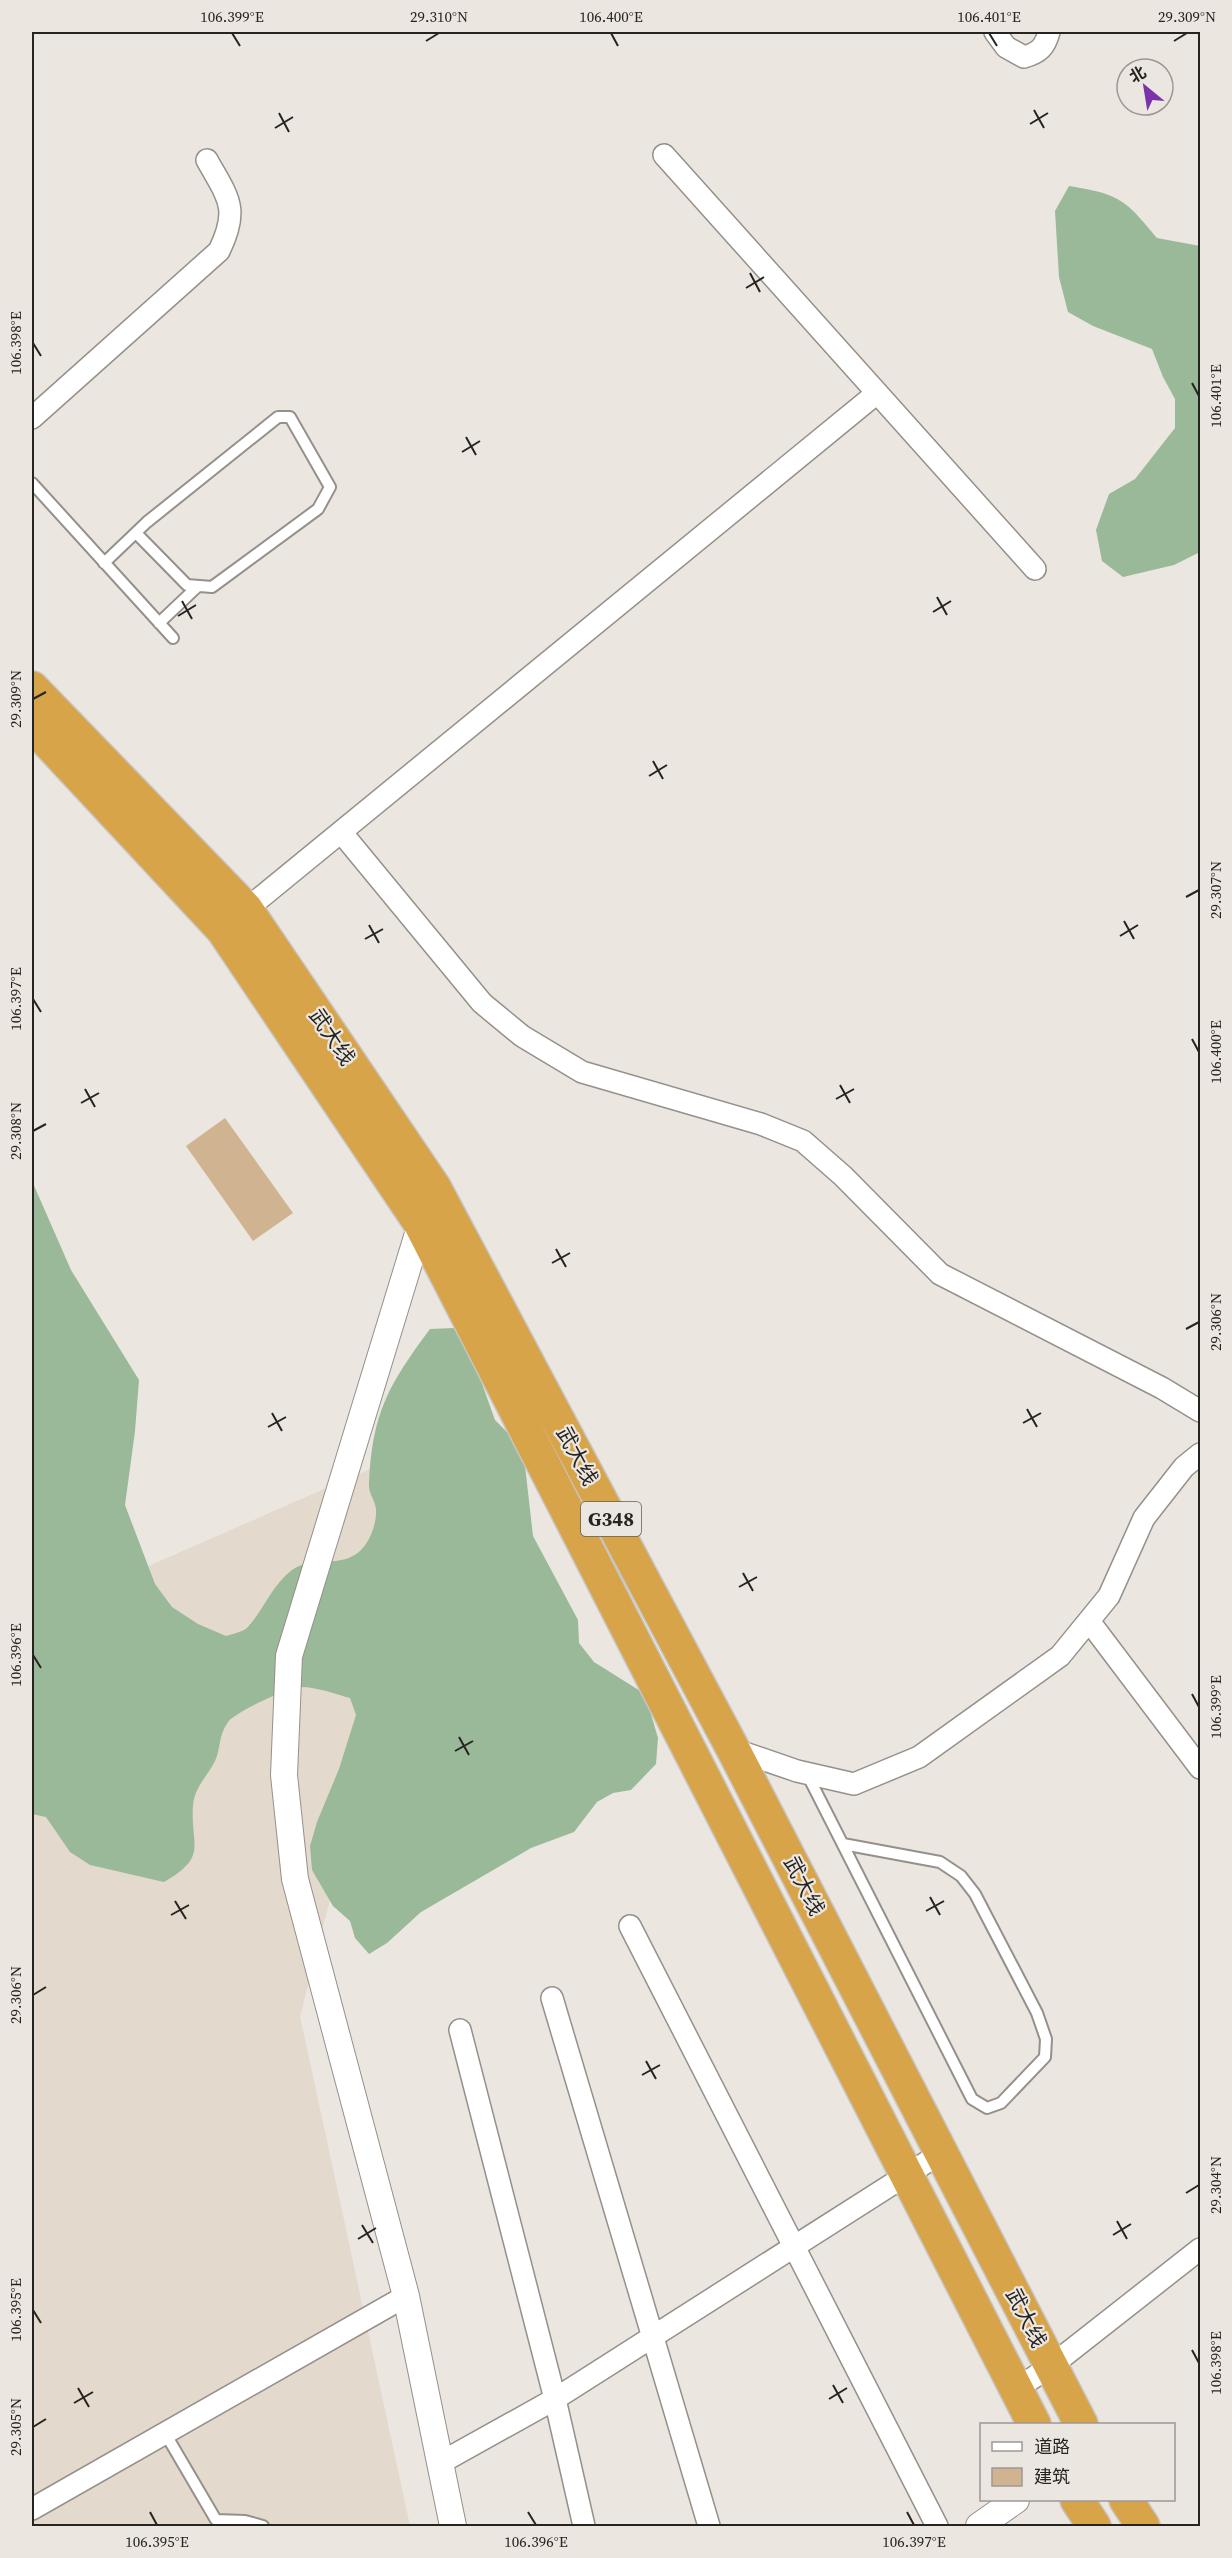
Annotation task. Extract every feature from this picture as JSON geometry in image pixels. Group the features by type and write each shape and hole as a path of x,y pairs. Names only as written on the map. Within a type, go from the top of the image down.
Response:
{"highway":[{"name":"武大线","path":"32,688 235,920 434,1187 734,1749 1080,2423"},
{"name":"武大线","path":"32,725 235,920 420,1223 1033,2423"},
{"path":"1078,2501 1094,2526"},
{"path":"1127,2501 1143,2526"}],"street":[{"path":"995,32 1006,47 1024,57 1037,53 1046,44 1049,32"},
{"path":"664,155 1035,569"},
{"path":"32,418 219,250 230,230 230,203 207,160"},
{"path":"235,920 877,393"},
{"path":"341,832 482,1003 522,1036 582,1072 761,1124 803,1141 843,1176 940,1274 1162,1388 1200,1411"},
{"path":"434,1187 420,1223 289,1656 284,1775 295,1879 406,2296 453,2526"},
{"path":"734,1749 807,1774 854,1784 919,1756 1060,1656 1109,1596 1144,1518 1184,1467 1200,1454"},
{"path":"1089,1621 1200,1768"},
{"path":"630,1926 937,2526"},
{"path":"552,1998 709,2526"},
{"path":"460,2030 555,2399 584,2526"},
{"path":"440,2463 555,2399 941,2153"},
{"path":"1016,2389 1051,2366 1200,2249"},
{"path":"32,2509 406,2296"},
{"path":"979,2526 1013,2501"}],"lane":[{"path":"104,563 136,533 278,417 290,417 330,487 318,509 212,587 187,585 136,533"},
{"path":"32,483 173,639"},
{"path":"159,623 198,586"},
{"path":"807,1774 972,2099 987,2108 1001,2103 1045,2057 1046,2039 1037,2013 975,1894 961,1876 940,1862 843,1844"},
{"path":"165,2433 212,2523 245,2521 263,2526"}],"shaded area":[{"path":"450,1434 300,2016 410,2526 32,2526 32,1617"}],"green space":[{"path":"1069,186 1099,192 1120,200 1157,238 1200,246 1200,552 1174,565 1123,577 1102,561 1096,530 1109,494 1135,479 1175,428 1175,399 1152,349 1093,326 1068,312 1059,277 1055,211"},
{"path":"32,1181 71,1270 139,1380 125,1505 155,1584 172,1607 198,1624 226,1636 234,1634 247,1628 278,1583 292,1570 309,1563 344,1559 360,1551 370,1537 375,1520 376,1509 369,1487 371,1459 374,1437 385,1400 393,1383 430,1329 454,1328 470,1350 495,1420 513,1438 524,1457 533,1536 578,1620 579,1643 594,1662 645,1694 658,1738 656,1764 631,1790 613,1793 597,1802 574,1832 531,1848 421,1912 387,1943 369,1954 355,1938 350,1921 333,1906 312,1870 310,1846 317,1822 339,1769 356,1715 350,1698 313,1688 295,1688 274,1695 228,1722 215,1761 194,1798 192,1857 187,1865 164,1882 90,1865 70,1852 46,1817 32,1814"}],"building":[{"path":"225,1118 293,1213 253,1241 186,1146"}]}
